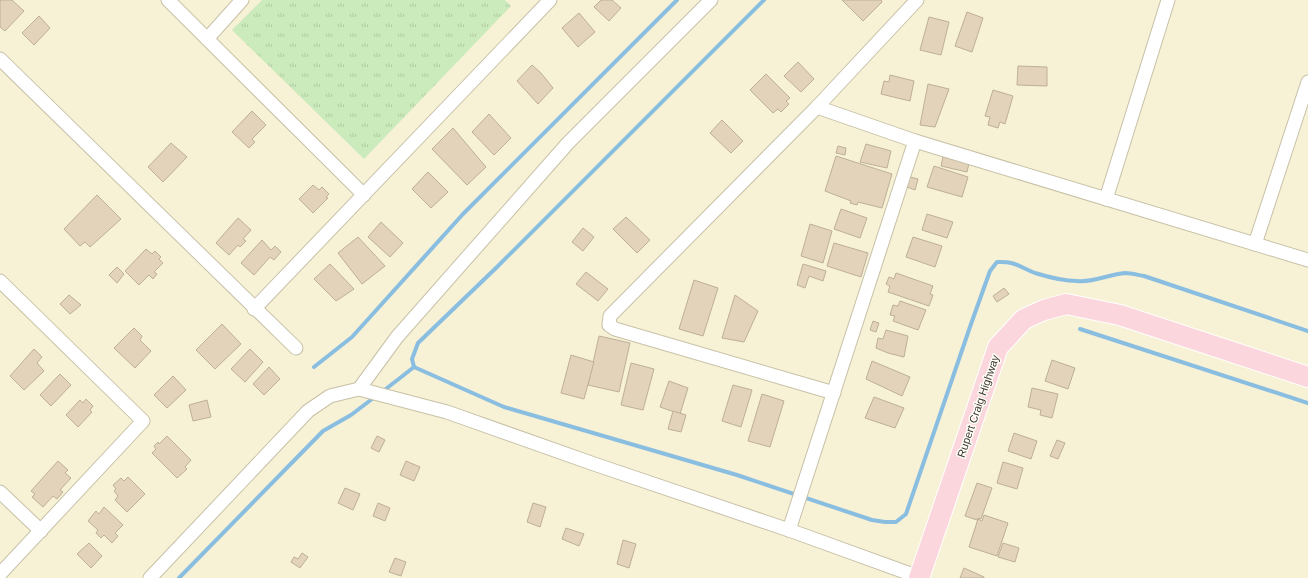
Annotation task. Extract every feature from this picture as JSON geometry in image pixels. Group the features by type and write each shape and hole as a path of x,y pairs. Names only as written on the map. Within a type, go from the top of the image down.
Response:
{"main road":[{"name":"Rupert Craig Highway","path":"919,578 998,347 1024,319 1044,310 1066,304 1120,316 1308,377"}],"street":[{"path":"168,0 364,195"},
{"path":"207,39 242,0"},
{"path":"359,389 397,337 568,143 711,0"},
{"path":"834,393 615,329 609,325 610,316 817,107 917,0"},
{"path":"1106,199 1168,0"},
{"path":"254,309 364,195 544,2"},
{"path":"0,59 254,309 296,348"},
{"path":"1255,244 1308,82"},
{"path":"817,107 915,141 1308,260"},
{"path":"789,530 915,141"},
{"path":"0,281 143,421 0,574"},
{"path":"150,578 308,411 330,396 359,389 447,412 594,464 789,530 919,578"},
{"path":"0,492 41,531"}],"green space":[{"path":"262,0 505,0 511,6 364,159 232,30"}],"building":[{"path":"0,0 12,0 24,11 5,31 0,27"},
{"path":"601,0 612,0 621,8 609,21 594,7"},
{"path":"842,0 881,0 882,2 863,21"},
{"path":"967,12 983,18 972,52 955,46"},
{"path":"579,13 595,32 578,47 562,28"},
{"path":"39,16 50,28 34,45 22,33"},
{"path":"929,17 949,22 941,55 920,50"},
{"path":"798,62 814,79 801,92 784,76"},
{"path":"532,65 541,73 553,88 538,104 517,81"},
{"path":"1018,66 1047,67 1047,86 1017,85"},
{"path":"766,74 790,98 786,101 789,104 781,112 778,109 773,113 750,90"},
{"path":"890,75 914,81 910,101 881,94 884,81 889,82"},
{"path":"928,84 949,89 935,127 920,125"},
{"path":"993,90 1013,96 1005,124 1000,122 998,128 988,125 990,117 985,116"},
{"path":"252,111 266,125 252,139 255,142 249,148 232,132"},
{"path":"489,114 511,138 494,155 472,132"},
{"path":"722,120 743,141 731,153 710,133"},
{"path":"453,128 486,167 467,185 432,149"},
{"path":"171,143 187,157 163,182 148,167"},
{"path":"866,144 891,151 887,168 860,162"},
{"path":"838,146 846,148 845,155 836,153"},
{"path":"836,156 892,174 882,208 858,202 857,205 850,203 851,201 825,191"},
{"path":"943,157 969,163 967,172 941,166"},
{"path":"934,166 968,177 962,197 927,187"},
{"path":"428,172 448,192 431,208 412,189"},
{"path":"910,177 918,179 915,190 907,187"},
{"path":"313,185 319,190 322,187 329,194 326,197 328,198 313,213 299,199"},
{"path":"97,195 121,219 90,247 85,242 80,246 64,229"},
{"path":"841,209 867,218 860,238 834,229"},
{"path":"927,214 953,222 947,238 922,230"},
{"path":"626,217 650,240 637,253 613,229"},
{"path":"238,218 251,230 243,239 246,241 240,247 238,245 229,255 216,243"},
{"path":"381,222 403,243 390,257 368,237"},
{"path":"810,224 832,231 823,263 801,256"},
{"path":"583,228 594,237 583,251 572,242"},
{"path":"358,237 385,266 362,284 338,253"},
{"path":"913,237 942,246 935,267 906,257"},
{"path":"262,240 271,250 275,246 281,252 274,260 270,257 254,275 241,263"},
{"path":"834,243 868,253 861,277 827,266"},
{"path":"146,249 152,254 155,251 161,257 159,259 163,263 154,272 157,274 153,279 149,275 139,285 125,271"},
{"path":"330,264 354,289 336,301 314,279"},
{"path":"803,264 826,271 823,281 809,276 805,288 797,285"},
{"path":"117,267 124,274 117,283 109,275"},
{"path":"586,272 608,289 598,301 576,284"},
{"path":"896,273 933,286 930,294 933,295 929,306 888,292 890,286 886,284 889,277 894,279"},
{"path":"694,280 718,288 703,336 679,329"},
{"path":"1004,288 1009,294 997,302 993,296"},
{"path":"69,295 81,305 70,314 60,304"},
{"path":"735,295 758,311 744,342 722,338"},
{"path":"900,301 926,310 918,330 893,321 895,316 890,315 893,305 898,306"},
{"path":"873,321 879,323 876,332 870,330"},
{"path":"222,324 241,344 215,369 196,350"},
{"path":"134,328 142,336 140,340 151,351 135,368 114,348"},
{"path":"886,330 908,336 904,357 876,348 878,338 883,339"},
{"path":"599,336 630,343 619,392 588,385"},
{"path":"34,349 42,357 37,363 44,371 24,390 10,376"},
{"path":"250,349 263,362 245,382 231,369"},
{"path":"571,355 594,362 584,399 561,393"},
{"path":"1052,360 1075,368 1068,389 1045,381"},
{"path":"872,361 910,377 902,396 866,379"},
{"path":"631,363 654,369 643,410 621,405"},
{"path":"269,367 280,379 264,395 253,384"},
{"path":"60,374 71,385 51,406 40,395"},
{"path":"173,376 186,390 167,408 154,395"},
{"path":"669,381 688,388 680,414 660,407"},
{"path":"733,385 752,390 741,427 722,421"},
{"path":"1032,388 1058,394 1052,418 1040,415 1041,410 1028,407"},
{"path":"762,394 784,401 770,447 748,441"},
{"path":"874,397 904,408 895,428 865,418"},
{"path":"86,399 93,406 90,410 92,412 78,427 66,415 80,400 83,403"},
{"path":"207,400 211,417 193,421 189,405"},
{"path":"673,411 686,415 681,432 668,429"},
{"path":"1014,433 1037,441 1031,459 1008,451"},
{"path":"167,436 191,460 185,467 187,469 177,478 152,453 156,449 154,446 158,442 159,444"},
{"path":"377,436 385,440 379,452 371,448"},
{"path":"1057,440 1065,443 1058,459 1050,456"},
{"path":"58,461 68,470 65,473 71,478 60,490 63,492 57,499 53,496 43,507 32,497 35,494 31,491"},
{"path":"406,461 420,467 414,481 400,475"},
{"path":"1003,462 1023,468 1017,489 997,483"},
{"path":"128,477 145,494 127,512 115,500 118,496 114,491 116,489 113,485 121,478 124,481"},
{"path":"977,483 992,488 981,519 978,518 977,520 965,516"},
{"path":"345,488 360,494 353,510 338,503"},
{"path":"378,503 390,508 385,521 373,516"},
{"path":"533,503 546,507 540,527 527,522"},
{"path":"104,507 123,525 115,533 118,536 112,543 104,535 101,538 96,533 98,530 88,521 96,511 99,514"},
{"path":"984,515 1008,523 997,556 969,547 978,519 982,521"},
{"path":"566,528 584,534 579,546 562,539"},
{"path":"623,540 636,544 629,568 617,564"},
{"path":"89,543 102,556 91,568 77,554"},
{"path":"1003,543 1019,548 1015,562 998,557"},
{"path":"302,553 308,557 300,568 291,562 294,557 298,559"},
{"path":"395,558 406,562 401,576 389,572"},
{"path":"964,568 984,577 984,578 960,578"}],"waterway":[{"path":"314,367 352,337 463,214 677,0"},
{"path":"764,0 497,267 418,343 412,359 414,367 504,407 737,475 872,520 896,522 906,514 990,271 997,262 1013,263 1035,273 1066,280 1089,281 1125,273 1144,276 1308,331"},
{"path":"1080,329 1308,403"},
{"path":"382,392 414,367"},
{"path":"179,578 323,431 351,415 376,396"}]}
